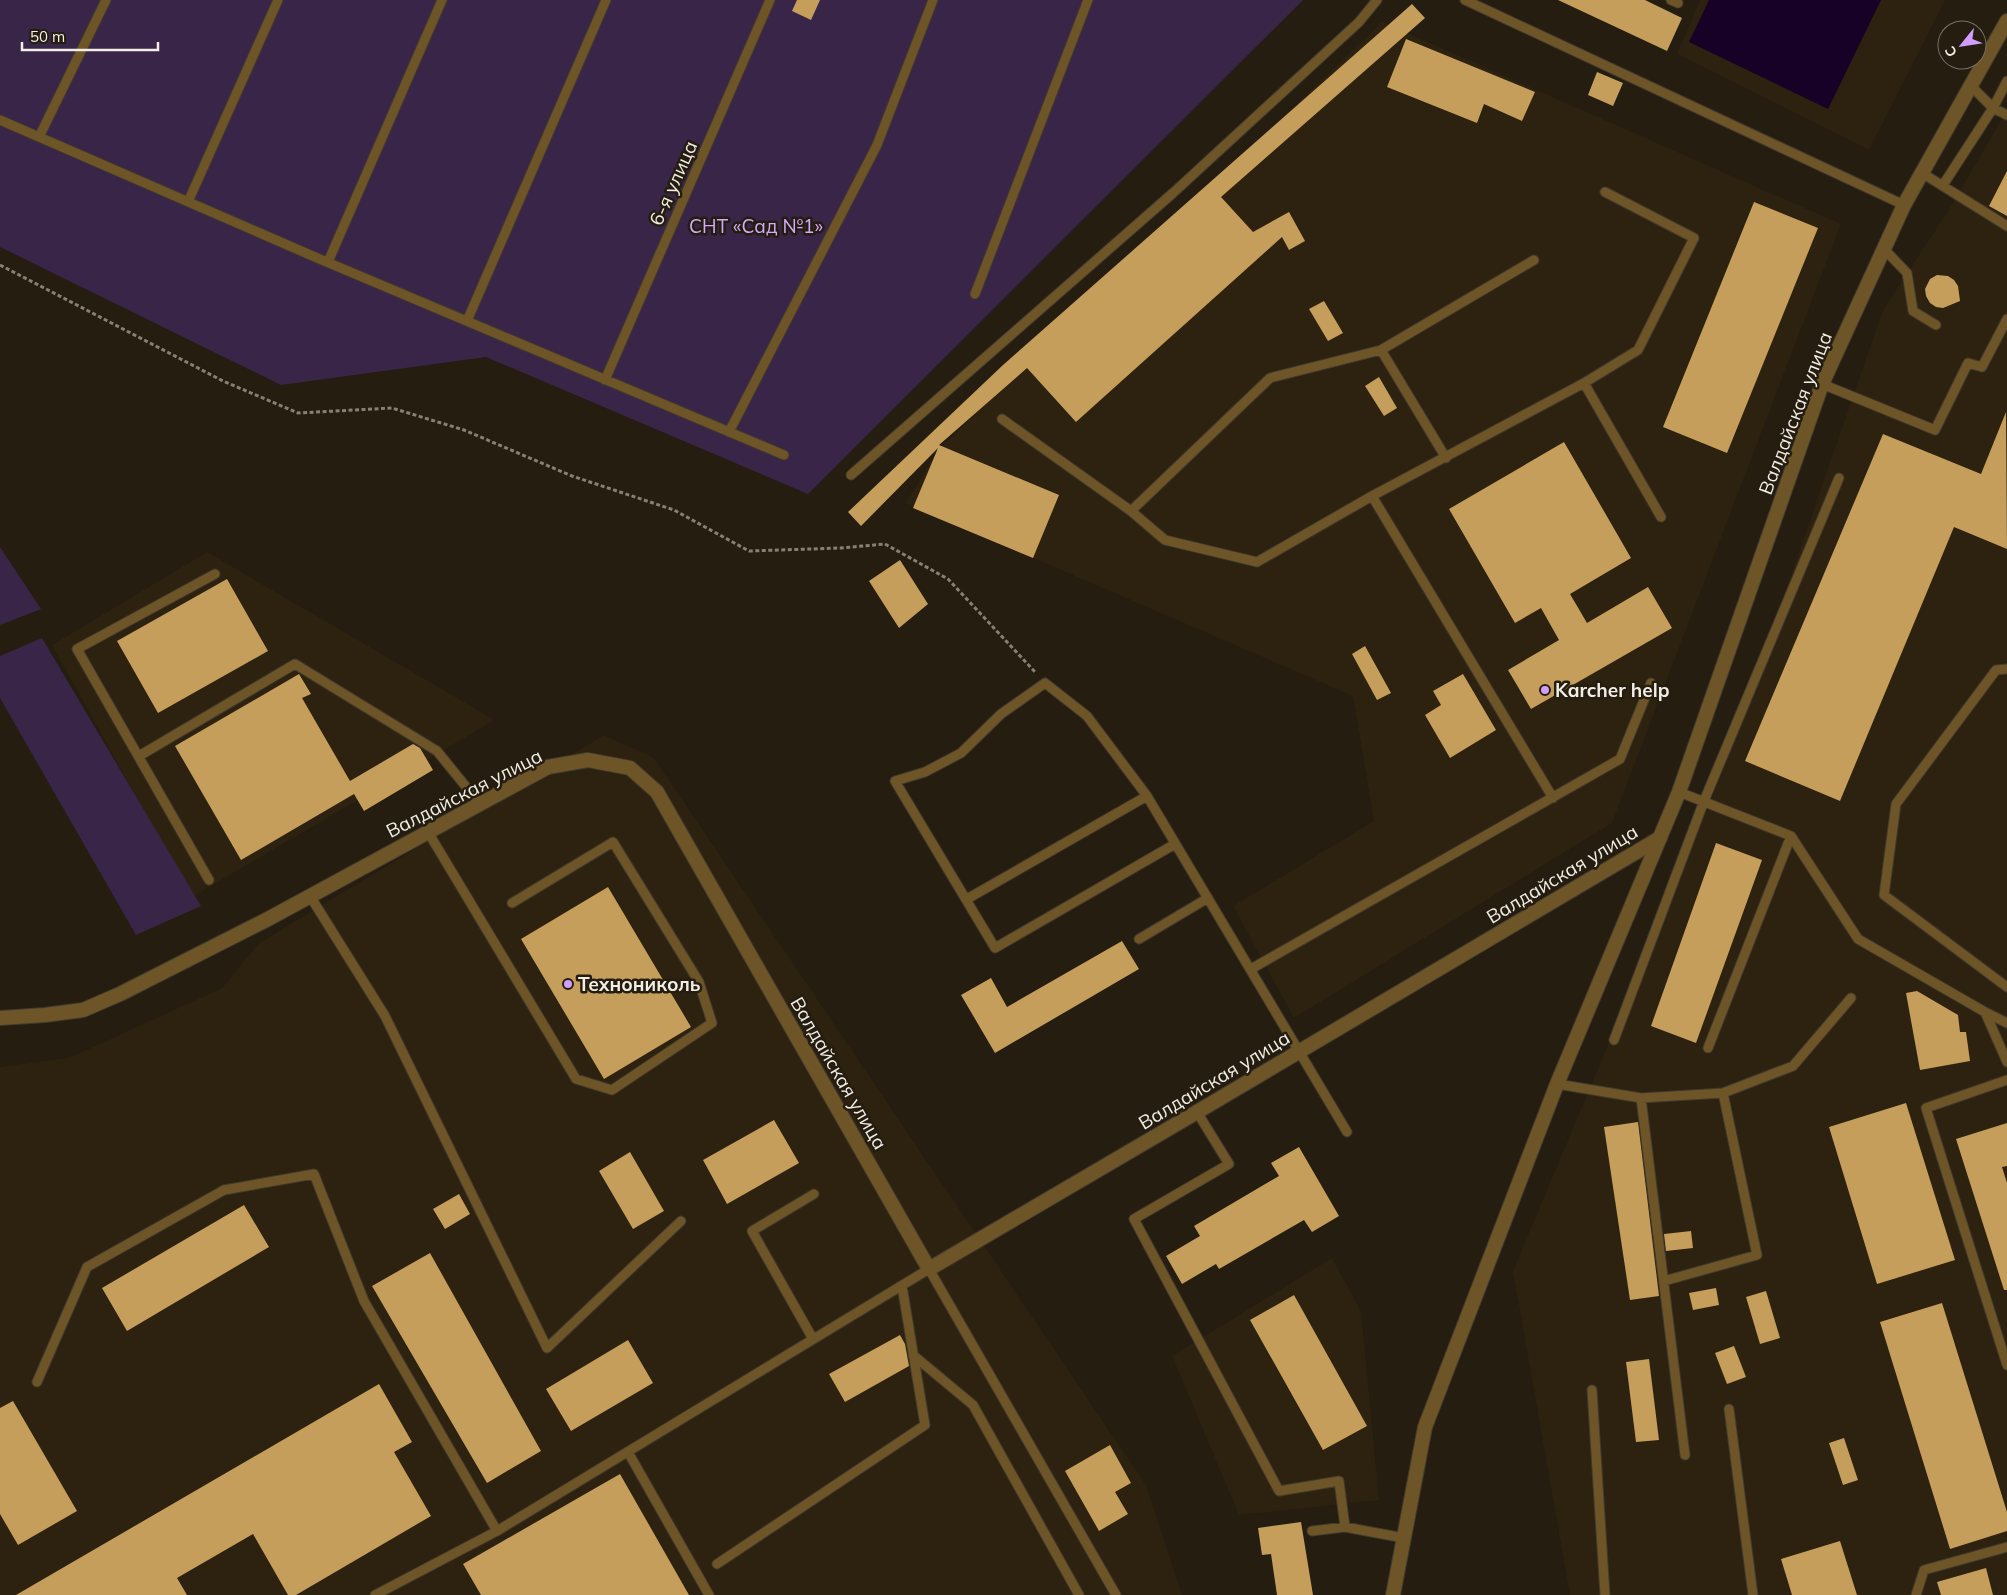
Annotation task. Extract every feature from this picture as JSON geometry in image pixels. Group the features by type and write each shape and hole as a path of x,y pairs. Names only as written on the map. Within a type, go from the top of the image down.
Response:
{"street":[{"name":"Валдайская улица","path":"1393,1595 1425,1427 1557,1084 1679,792 1822,384 1904,205 2007,21"},
{"name":"Валдайская улица","path":"0,1018 83,1010 129,990 310,896 548,768 588,760 630,768 657,792 929,1269 1660,838"}],"lane":[{"path":"39,137 106,0"},
{"path":"188,202 278,0"},
{"path":"328,262 442,0"},
{"path":"467,321 606,0"},
{"name":"6-я улица","path":"605,380 770,0"},
{"path":"729,432 877,145 933,0"},
{"path":"975,294 1088,0"},
{"path":"851,474 1173,193 1359,22 1376,0"},
{"path":"1465,0 1904,205"},
{"path":"1943,185 1993,108 2007,81"},
{"path":"1971,86 1993,108 2007,115"},
{"path":"0,120 328,262 784,455"},
{"path":"1922,173 2007,226"},
{"path":"1002,419 1131,511 1165,540 1257,562 1372,496 1584,383 1638,350 1694,238 1604,192"},
{"path":"1884,249 1908,273 1913,311 1936,325"},
{"path":"1131,511 1270,378 1382,350 1534,260"},
{"path":"1822,384 1935,430 1968,363 1982,367 2006,321"},
{"path":"1382,350 1446,458"},
{"path":"1584,383 1661,517"},
{"path":"1614,1040 1704,801 1838,478"},
{"path":"1372,496 1554,798"},
{"path":"210,880 77,649 215,574"},
{"path":"139,756 295,664 437,751 480,804"},
{"path":"2007,669 1996,670 1896,804 1884,895 2007,987"},
{"path":"1175,844 995,948 895,781 925,772 962,754 1001,714 1045,683 1087,716 1147,796 1348,1132"},
{"path":"1250,969 1620,759 1651,684"},
{"path":"1679,792 1791,836 1858,939 2007,1023"},
{"path":"967,899 1147,796"},
{"path":"428,832 576,1079 612,1090 712,1023 699,982 613,842 512,903"},
{"path":"1708,1048 1791,836"},
{"path":"310,896 384,1016 546,1348 681,1221"},
{"path":"1138,939 1208,898"},
{"path":"1557,1084 1641,1098 1723,1093 1793,1066 1851,998"},
{"path":"1985,1012 2007,1062"},
{"path":"2007,1080 1926,1108 2007,1365"},
{"path":"1664,1281 1757,1255 1723,1093"},
{"path":"1641,1098 1685,1455"},
{"path":"1197,1112 1229,1164 1134,1219 1279,1491 1340,1481 1345,1527"},
{"path":"37,1382 87,1267 224,1190 314,1174 364,1301 497,1531"},
{"path":"813,1340 752,1231 814,1194"},
{"path":"375,1595 497,1531 929,1269 1116,1595"},
{"path":"716,1564 925,1425 902,1286"},
{"path":"914,1355 973,1405 1079,1595"},
{"path":"1592,1390 1605,1595"},
{"path":"1729,1409 1753,1595"},
{"path":"628,1452 709,1595"},
{"path":"1312,1531 1345,1527 1404,1538"},
{"path":"1916,1595 1924,1570 2007,1547"}],"path":[{"path":"0,265 223,381 298,413 392,408 464,430 572,476 674,510 749,551 841,548 885,544 948,579 1045,683"}],"shaded area":[{"path":"1700,0 1945,0 1869,150 1677,54"},
{"path":"1709,0 1881,0 1828,109 1689,42"},
{"path":"1382,22 1841,224 1612,823 1294,1018 1233,906 1374,821 1353,696 906,503 939,449"},
{"path":"2007,110 2007,1595 1570,1595 1513,1271 1722,774 1883,310 1950,208"},
{"path":"207,552 495,720 192,897 52,645"},
{"path":"604,735 654,758 1146,1485 1182,1595 0,1595 0,1067 69,1058 222,988 259,943"},
{"path":"1332,1258 1361,1311 1379,1500 1239,1515 1172,1356"}],"green space":[{"name":"СНТ «Сад №1»","path":"0,0 1303,0 808,494 486,357 281,385 0,247"},
{"path":"0,547 41,609 0,625"},
{"path":"42,638 201,906 136,935 0,698 0,656"}],"building":[{"path":"797,0 820,0 811,20 792,11"},
{"path":"1558,0 1645,0 1682,18 1667,51"},
{"path":"1412,4 1425,18 1221,197 1253,232 1289,212 1305,241 1289,250 1282,237 1076,422 1027,368 939,445 1059,495 1033,558 913,508 938,448 861,526 848,512 1003,365"},
{"path":"1406,39 1535,92 1522,121 1484,104 1477,123 1387,87"},
{"path":"1597,72 1623,83 1613,106 1588,95"},
{"path":"2007,171 2007,216 1989,206"},
{"path":"1754,202 1818,228 1727,453 1663,427"},
{"path":"1937,275 1948,276 1954,280 1958,286 1960,301 1943,308 1936,307 1930,303 1925,289 1930,279"},
{"path":"1324,301 1343,333 1328,341 1309,309"},
{"path":"1379,377 1397,408 1384,416 1365,386"},
{"path":"2006,412 2007,549 1954,527 1840,801 1745,761 1883,434 1981,474"},
{"path":"1564,442 1631,558 1570,594 1587,623 1648,587 1672,628 1531,709 1508,670 1559,640 1541,608 1515,623 1449,509"},
{"path":"900,560 928,604 899,628 869,581"},
{"path":"227,579 268,651 158,713 117,641"},
{"path":"1365,646 1391,693 1377,700 1352,654"},
{"path":"299,674 311,694 302,698 350,781 413,744 420,748 433,770 364,811 354,794 241,860 175,746"},
{"path":"1463,674 1496,730 1450,758 1425,715 1441,705 1433,691"},
{"path":"1716,843 1762,860 1696,1043 1651,1026"},
{"path":"608,887 691,1027 604,1079 521,939"},
{"path":"1122,941 1139,969 995,1053 961,995 991,978 1007,1007"},
{"path":"1917,991 1958,1015 1960,1032 1966,1032 1970,1061 1920,1070 1906,993"},
{"path":"1906,1103 1955,1260 1877,1284 1829,1127"},
{"path":"774,1120 799,1163 727,1204 703,1160"},
{"path":"1638,1122 1659,1296 1630,1300 1604,1127"},
{"path":"2007,1123 2007,1166 2002,1167 2007,1183 2007,1290 2004,1290 1956,1139"},
{"path":"1299,1147 1339,1216 1312,1232 1304,1220 1219,1269 1216,1264 1182,1284 1166,1256 1200,1236 1194,1226 1279,1176 1271,1163"},
{"path":"630,1152 664,1211 633,1229 599,1171"},
{"path":"459,1194 470,1214 445,1229 433,1209"},
{"path":"244,1205 269,1247 127,1331 102,1288"},
{"path":"1691,1231 1693,1248 1666,1251 1664,1234"},
{"path":"430,1253 541,1451 487,1483 372,1286"},
{"path":"1716,1288 1719,1305 1693,1310 1689,1293"},
{"path":"1766,1291 1780,1338 1760,1344 1746,1297"},
{"path":"1294,1295 1367,1426 1323,1450 1250,1320"},
{"path":"1942,1303 2007,1512 2007,1531 1950,1549 1880,1322"},
{"path":"900,1335 905,1344 909,1366 845,1402 829,1374"},
{"path":"628,1340 653,1383 571,1431 546,1389"},
{"path":"1734,1346 1746,1377 1727,1384 1715,1353"},
{"path":"1649,1359 1659,1440 1636,1442 1626,1362"},
{"path":"379,1384 412,1442 394,1452 431,1516 296,1595 288,1595 253,1534 177,1578 187,1595 16,1595"},
{"path":"13,1401 77,1511 18,1545 0,1514 0,1408"},
{"path":"1844,1438 1858,1480 1843,1485 1829,1443"},
{"path":"1110,1445 1131,1483 1115,1492 1128,1514 1099,1531 1065,1471"},
{"path":"620,1474 689,1595 481,1595 463,1564"},
{"path":"1301,1522 1313,1595 1277,1595 1271,1554 1262,1555 1258,1528"},
{"path":"1840,1541 1857,1595 1792,1595 1781,1559"},
{"path":"1986,1568 1993,1595 1941,1595 1937,1582"}],"place":[{"name":"Karcher help","path":"1545,690"},
{"name":"Технониколь","path":"568,984"}]}
